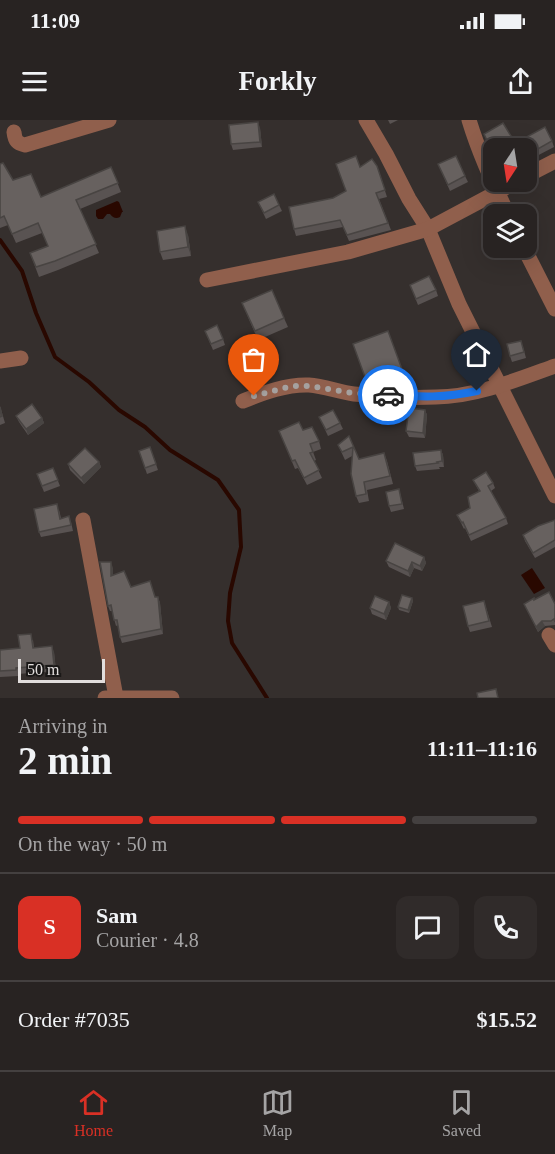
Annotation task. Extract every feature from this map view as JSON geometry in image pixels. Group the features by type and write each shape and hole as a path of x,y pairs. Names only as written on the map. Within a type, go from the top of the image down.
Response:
{"street":[{"path":"14,132 14,140 18,144 25,145 109,120"},
{"path":"366,120 428,229 459,304 555,496"},
{"path":"469,120 483,159"},
{"path":"537,170 555,161"},
{"path":"207,280 348,252 428,229 497,192 503,204"},
{"path":"529,258 555,309"},
{"path":"0,361 21,358"},
{"path":"243,401 292,386 309,386 352,393 437,398 455,396 500,385 555,366"},
{"path":"83,520 117,698"},
{"path":"105,698 172,698"}],"shaded area":[{"path":"117,201 123,212 120,217 115,218 107,214 103,219 98,219 96,210"},
{"path":"532,568 545,588 534,594 521,575"}],"building":[{"path":"258,122 260,142 231,144 229,125"},
{"path":"503,123 512,138 486,138 484,134"},
{"path":"545,127 552,141 537,149 537,138 525,138"},
{"path":"356,156 360,167 372,159 377,166 385,190 376,193 388,223 347,235 340,220 294,229 289,207 333,198 346,191 336,164"},
{"path":"456,156 465,176 448,185 438,164"},
{"path":"3,163 13,180 31,174 41,197 111,167 118,183 76,200 96,244 36,267 30,253 48,246 38,223 12,234 4,216 0,218 0,164"},
{"path":"274,194 279,205 264,213 258,202"},
{"path":"185,226 188,247 160,252 157,231"},
{"path":"429,276 436,290 416,299 410,285"},
{"path":"272,290 284,318 255,331 242,303"},
{"path":"217,325 223,339 211,344 205,331"},
{"path":"388,331 403,372 386,378 365,377 353,344"},
{"path":"521,341 524,352 510,356 507,344"},
{"path":"32,404 42,418 26,429 16,416"},
{"path":"409,408 425,410 423,433 406,431"},
{"path":"333,410 340,423 326,430 319,417"},
{"path":"299,422 303,430 312,427 319,441 310,444 313,452 310,453 319,470 304,478 295,460 292,461 279,431"},
{"path":"349,436 359,459 384,453 390,476 364,482 366,494 356,496 351,474 353,447 342,452 338,445"},
{"path":"150,447 156,464 145,468 139,451"},
{"path":"85,448 99,462 81,478 68,464"},
{"path":"441,450 442,461 415,466 413,453"},
{"path":"53,468 58,480 42,486 37,474"},
{"path":"486,472 493,483 488,486 506,518 469,535 457,515 470,508 468,497 480,491 473,480"},
{"path":"399,489 402,504 389,506 386,492"},
{"path":"57,504 60,519 69,516 71,525 39,532 34,509"},
{"path":"555,520 555,540 533,553 523,535"},
{"path":"395,543 424,557 420,566 412,562 408,571 386,561"},
{"path":"100,562 111,562 111,576 124,571 131,587 150,581 155,597 158,597 161,629 120,637 117,620 114,620 111,605 108,606"},
{"path":"549,592 555,604 555,622 554,619 542,621 536,627 524,604"},
{"path":"402,595 412,598 408,610 398,607"},
{"path":"375,596 389,602 384,614 370,608"},
{"path":"484,601 489,621 468,626 463,606"},
{"path":"31,634 33,648 52,646 54,665 0,671 0,650 20,648 18,635"},
{"path":"496,689 498,698 478,698 477,693"}],"waterway":[{"path":"0,240 22,271 36,313 55,357 89,382 119,410 145,427 170,450 218,480 239,510 241,547 230,593 228,621 232,643 267,698"}],"way so far":[{"path":"254,396 292,386 388,395"}],"route":[{"path":"388,395 437,398 477,391"}]}
